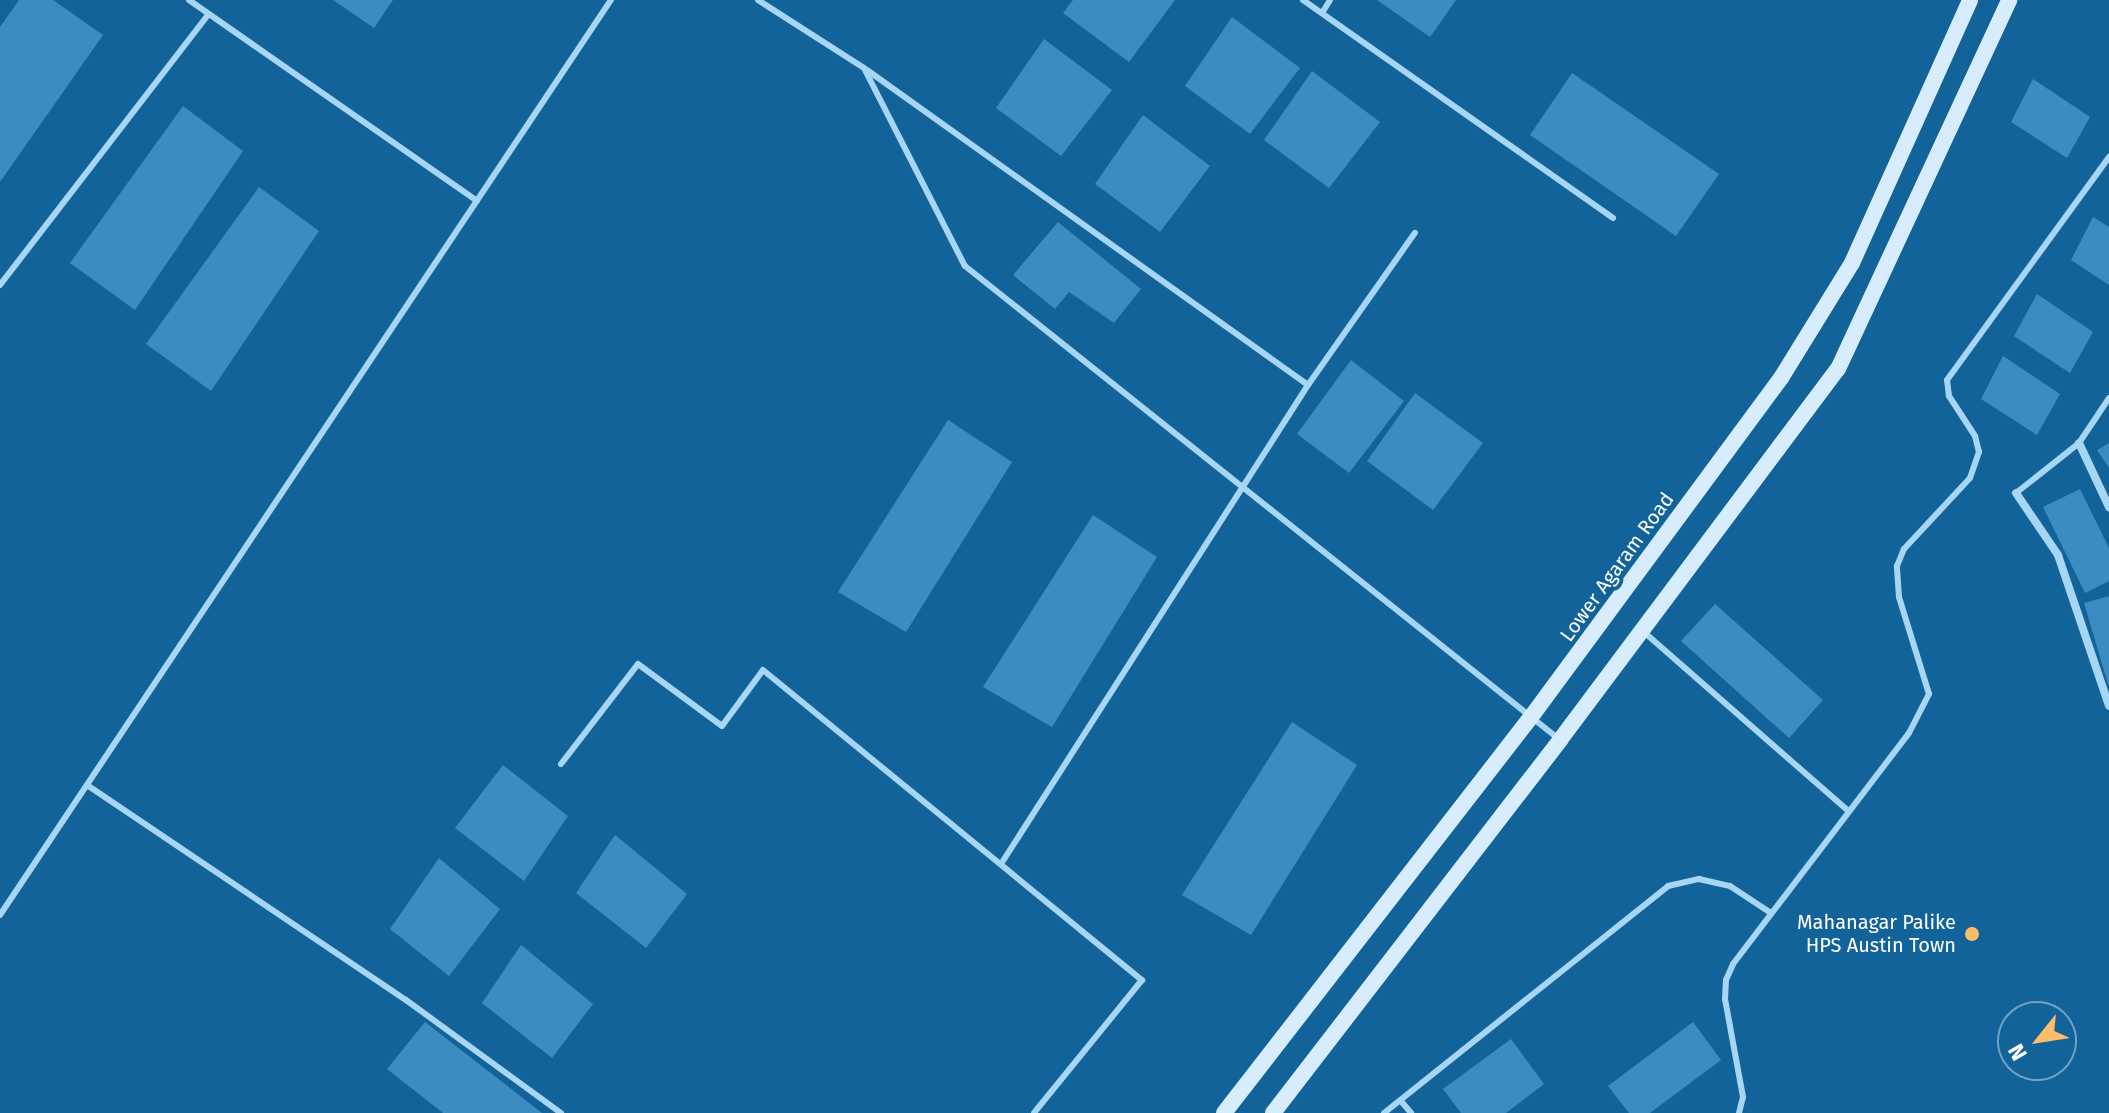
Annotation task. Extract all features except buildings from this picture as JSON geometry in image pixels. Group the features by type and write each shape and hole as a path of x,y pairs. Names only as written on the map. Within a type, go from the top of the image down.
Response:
{"main road":[{"name":"Lower Agaram Road","path":"1224,1113 1531,717 1781,378 1852,263 1970,0"},
{"path":"1273,1113 1560,740 1838,369 2009,0"}],"street":[{"path":"2079,443 2109,507"},
{"path":"2016,493 2058,555 2109,706"}],"lane":[{"path":"189,0 477,201"},
{"path":"0,915 611,0"},
{"path":"758,0 864,68 1308,385"},
{"path":"1303,0 1613,218"},
{"path":"1322,13 1330,0"},
{"path":"0,285 209,14"},
{"path":"864,68 965,266 1560,740"},
{"path":"1739,1113 1743,1097 1725,999 1726,980 1733,964 1909,733 1929,694 1899,597 1897,566 1904,549 1970,478 1979,452 1975,436 1949,396 1947,380 2109,157"},
{"path":"1001,864 1308,385 1415,233"},
{"path":"2016,493 2079,443 2109,398"},
{"path":"1642,630 1848,811"},
{"path":"561,764 638,664 722,726 763,670 1142,980 1034,1113"},
{"path":"87,785 406,1000 561,1113"},
{"path":"1384,1113 1668,886 1699,879 1730,886 1771,913"},
{"path":"1401,1101 1411,1113"}],"place":[{"name":"Mahanagar Palike HPS Austin Town","path":"1972,934"}]}
